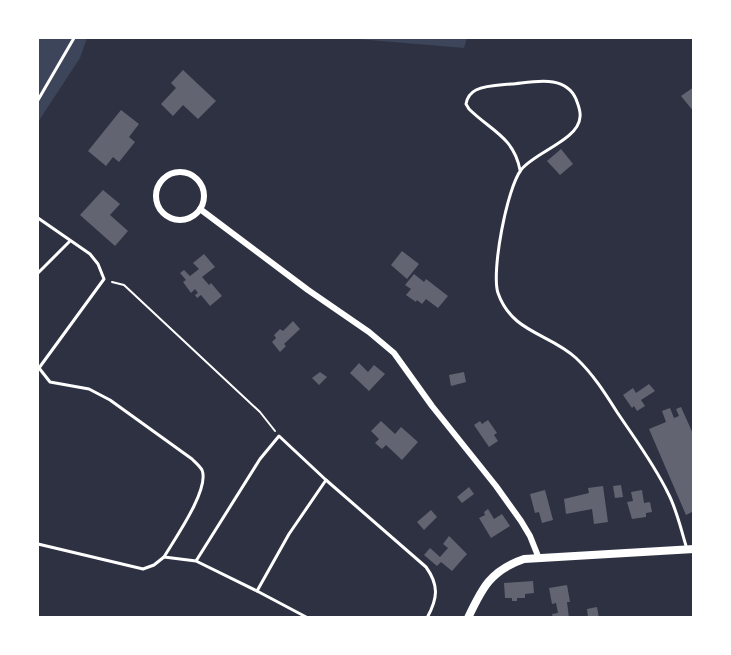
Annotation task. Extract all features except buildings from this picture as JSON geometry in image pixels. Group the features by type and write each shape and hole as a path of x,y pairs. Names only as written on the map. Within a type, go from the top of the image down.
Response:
{"street":[{"path":"176,173 192,176 202,188 204,199 200,209 189,218 175,219 162,212 156,198 164,178 176,173"},
{"path":"200,209 389,348 515,513 530,536 538,556"},
{"path":"468,618 480,592 497,572 514,562 538,556 610,555 690,549"}],"lane":[{"path":"38,100 74,38"},
{"path":"520,170 508,141 469,109 466,104 468,97 476,90 496,85 533,81 560,83 567,87 575,97 579,108 578,125 567,136 520,170 503,223 496,269 497,291 508,311 521,325 568,351 598,383 636,439 668,493 690,549"},
{"path":"38,218 69,242 90,254 98,264 104,279 38,368 50,382 89,389 110,400 192,459 202,471 203,480 198,498 164,557 154,565 143,569 38,544"},
{"path":"38,273 69,242"},
{"path":"196,561 260,459 279,436 426,567 434,578 437,589 428,618"},
{"path":"257,591 289,534 326,480"},
{"path":"164,557 196,561 308,618"}],"path":[{"path":"104,279 124,285 260,412 279,436"}],"shaded area":[{"path":"38,38 87,38 80,58 38,122"},
{"path":"345,38 467,38 464,48"}]}
